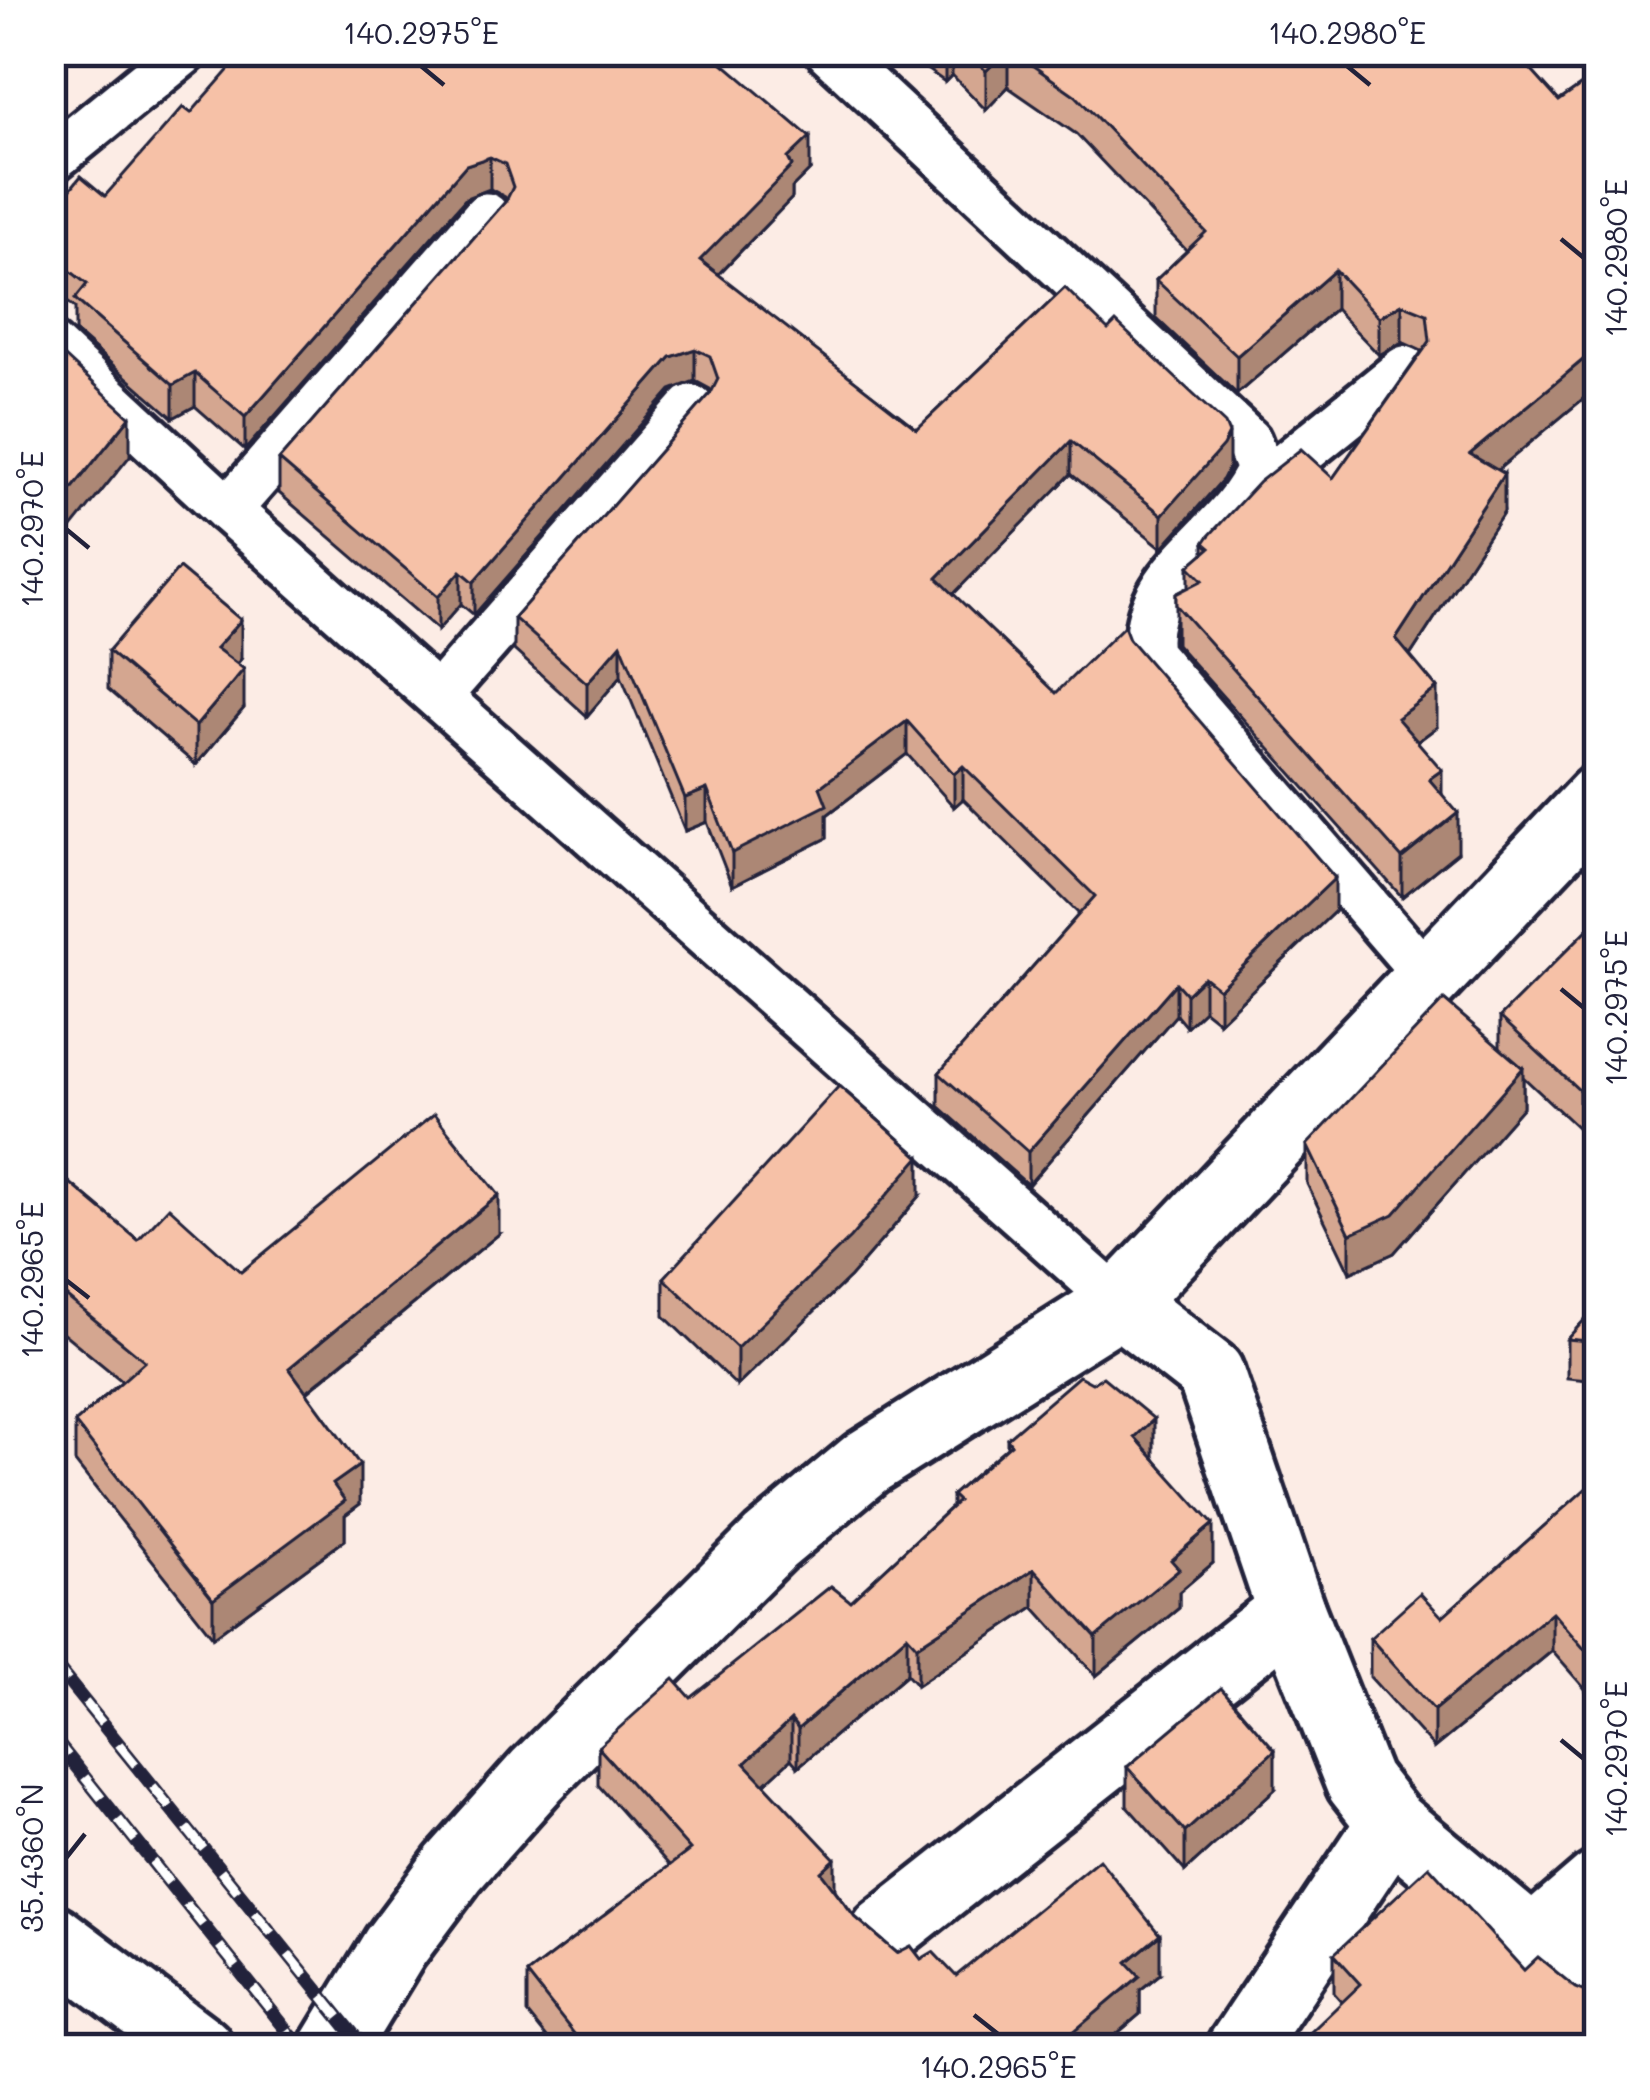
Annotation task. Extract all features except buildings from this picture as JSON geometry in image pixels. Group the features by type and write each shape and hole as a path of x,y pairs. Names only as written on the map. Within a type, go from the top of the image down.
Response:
{"street":[{"path":"333,2049 395,1947 454,1868 537,1775 770,1544 866,1462 1120,1303 1599,798"},
{"path":"1120,1303 1210,1373 1291,1611 1359,1782 1391,1822 1599,1997"},
{"path":"884,1932 1291,1611"},
{"path":"1240,2049 1391,1822"},
{"path":"1534,1940 1599,1884"},
{"path":"51,1937 200,2049"}],"lane":[{"path":"51,160 185,51"},
{"path":"829,51 1248,441 1259,469 1247,497"},
{"path":"228,510 486,216"},
{"path":"51,346 228,510 1120,1303"},
{"path":"1405,370 1247,497 1153,599 1144,623 1149,654 1427,976"},
{"path":"438,696 692,408"}],"railway":[{"path":"51,1660 365,2049"},
{"path":"51,1735 302,2049"}]}
